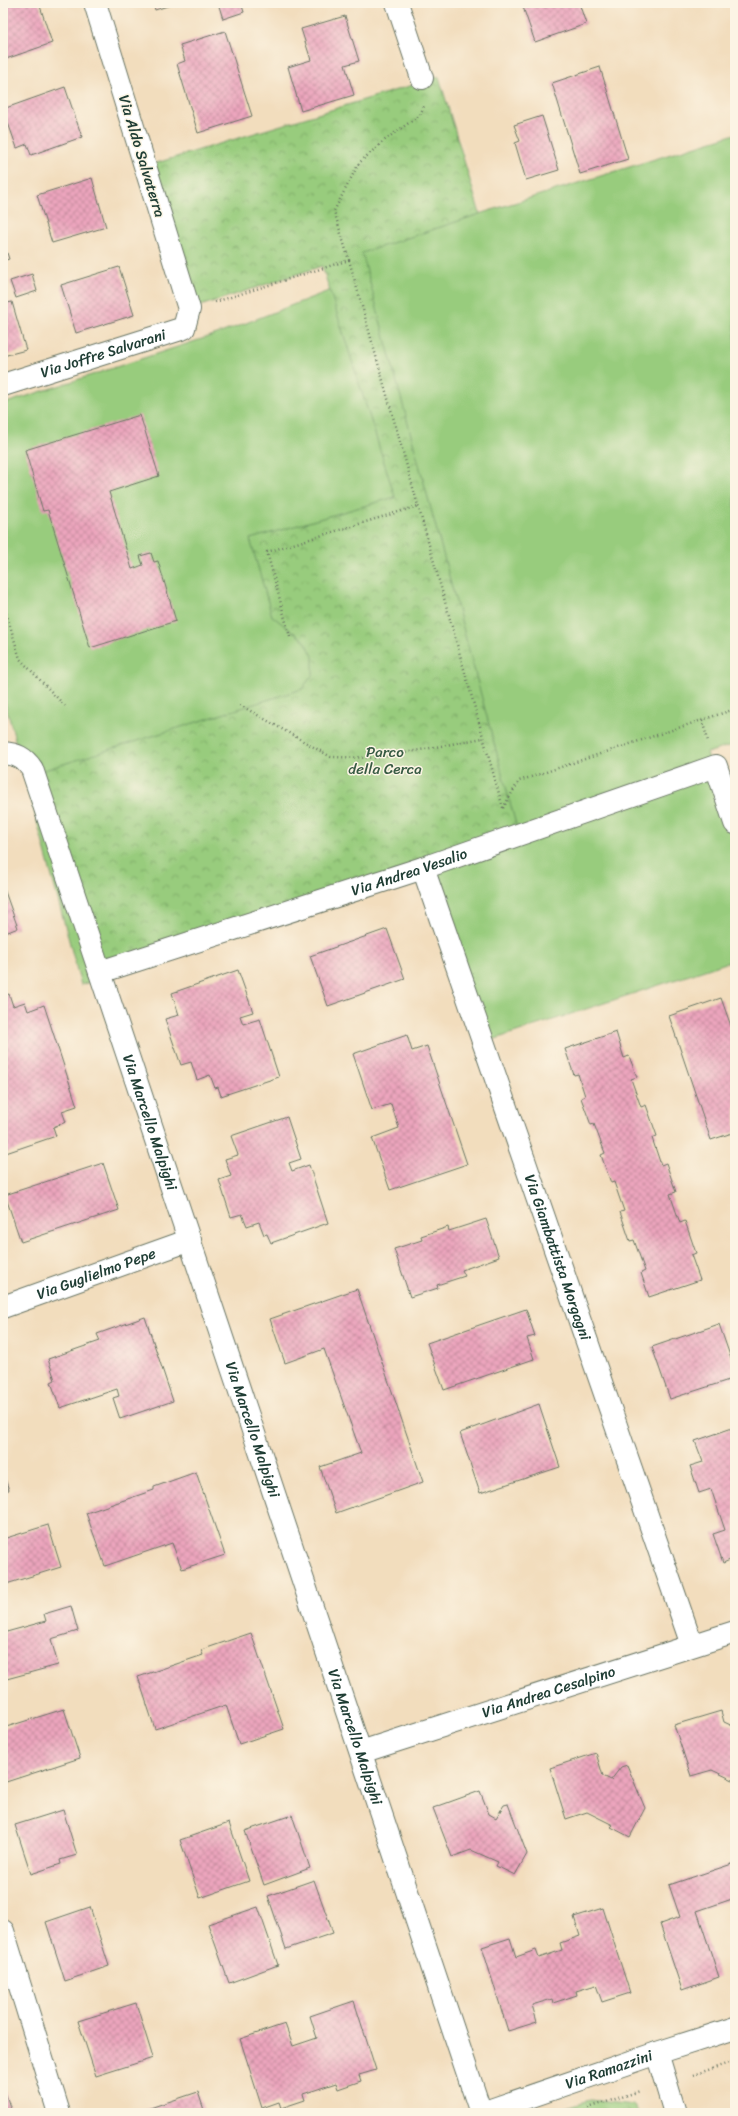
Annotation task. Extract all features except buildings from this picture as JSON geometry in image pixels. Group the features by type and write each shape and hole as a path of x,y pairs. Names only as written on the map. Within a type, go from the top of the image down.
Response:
{"street":[{"name":"Via Aldo Salvaterra","path":"95,3 190,309"},
{"path":"397,3 422,78"},
{"name":"Via Joffre Salvarani","path":"3,385 184,328 190,309"},
{"name":"Via Marcello Malpighi","path":"9,753 26,760 32,768 482,2113"},
{"name":"Via Andrea Vesalio","path":"100,972 424,868 716,766 735,823"},
{"name":"Via Giambattista Morgagni","path":"424,868 692,1645"},
{"name":"Via Guglielmo Pepe","path":"3,1307 190,1240"},
{"name":"Via Andrea Cesalpino","path":"361,1752 735,1632"},
{"path":"3,1931 59,2113"},
{"name":"Via Ramazzini","path":"482,2113 656,2052 735,2028"},
{"path":"656,2052 675,2113"}],"path":[{"path":"422,78 429,94 420,115 386,139 359,163 334,211 503,808"},
{"path":"190,309 348,260"},
{"path":"290,637 267,552 418,506"},
{"path":"3,602 20,659 65,706"},
{"path":"240,705 331,757 378,758 483,738"},
{"path":"519,781 735,709"}],"green space":[{"name":"Parco della Cerca","path":"439,77 480,214 362,253 518,832 104,966 38,772 302,689 313,674 313,656 305,641 272,616 250,539 395,497 322,266 194,308 150,165"},
{"path":"735,134 735,744 707,753 735,838 735,960 480,1044 423,874 81,985 3,695 3,404 223,332 331,290 357,252"},
{"path":"590,2100 633,2105 640,2113 546,2113"}]}
